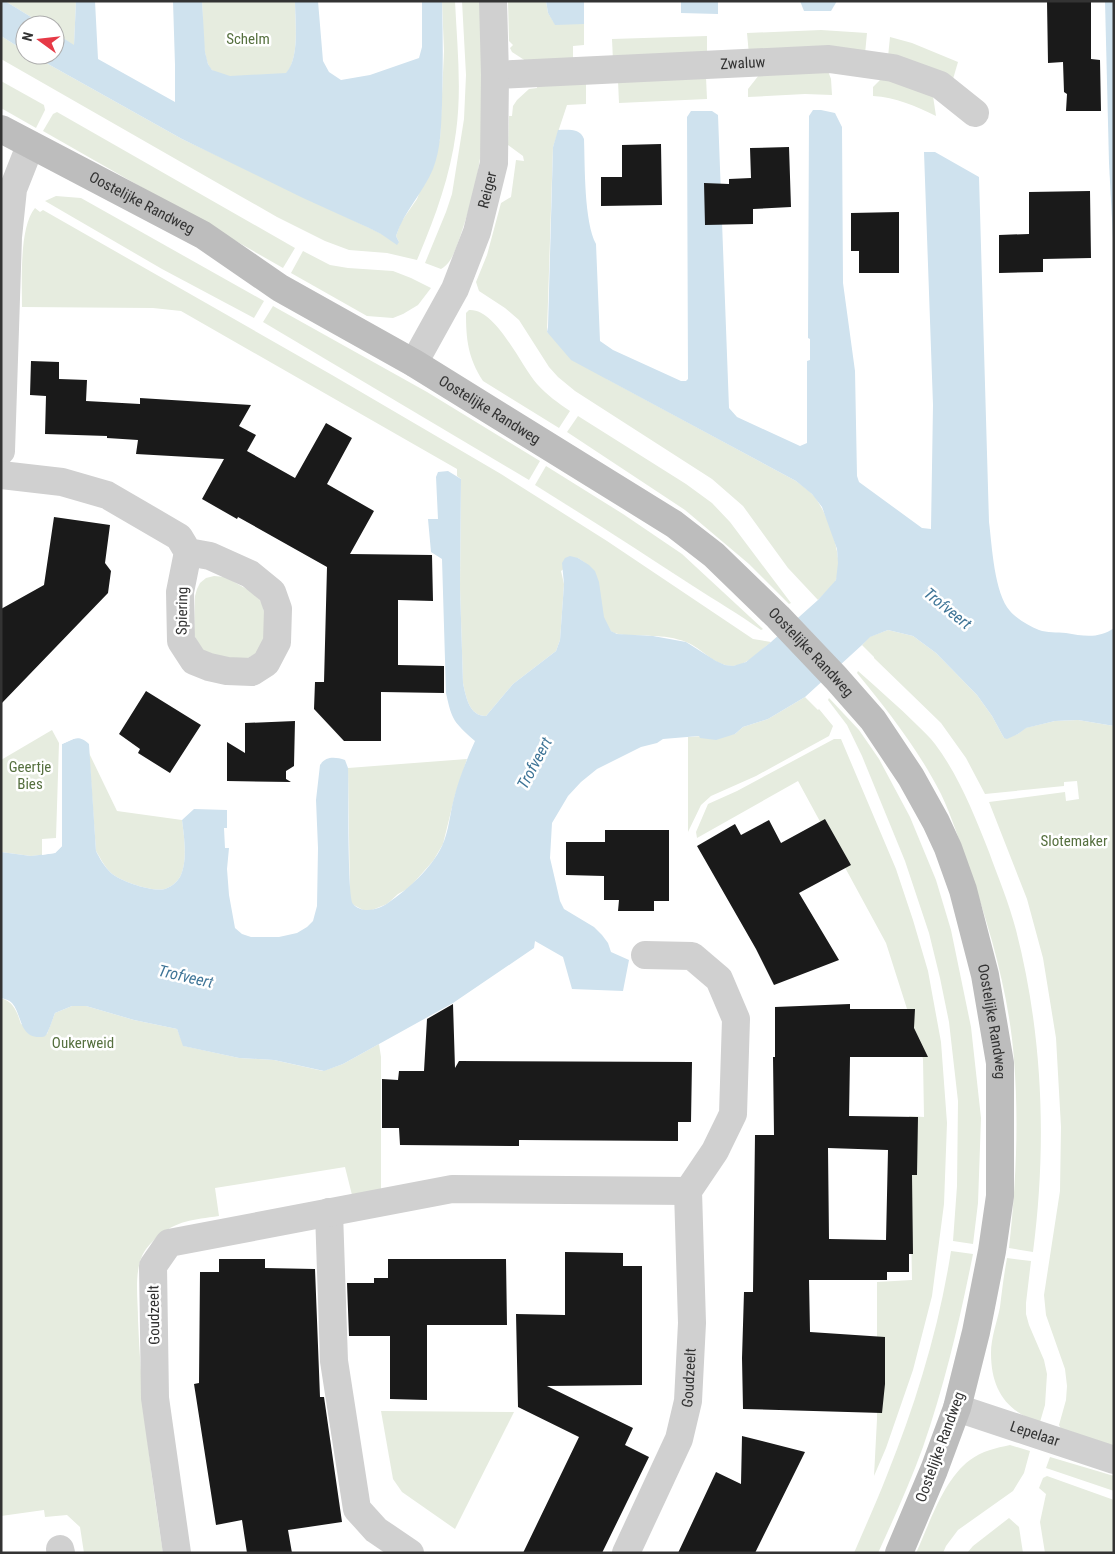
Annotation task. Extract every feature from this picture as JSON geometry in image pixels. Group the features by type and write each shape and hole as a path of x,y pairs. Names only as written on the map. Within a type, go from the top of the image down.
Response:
{"street":[{"name":"Reiger","path":"414,363 455,289 477,232 494,164 495,75 493,1"},
{"name":"Zwaluw","path":"495,75 829,60 893,68 940,85 975,113"},
{"name":"Oostelijke Randweg","path":"1,129 30,146 204,235 280,288 414,363 674,524 714,555 778,617 836,678 874,720 911,777 948,848 963,890 983,966 1000,1063 1000,1196 992,1251 976,1332 957,1408 934,1470 899,1553"},
{"path":"1,450 8,237 13,189 30,146"},
{"path":"1,475 62,482 107,495 179,537 188,552"},
{"name":"Spiering","path":"188,552 210,556 250,574 272,592 278,609 277,642 266,663 252,672 227,671 209,667 194,660 181,641 180,592 188,552"},
{"path":"645,954 692,956 719,979 736,1019 733,1114 714,1150 688,1191"},
{"name":"Goudzeelt","path":"177,1553 155,1398 153,1266 169,1243 452,1189 688,1191 692,1323 688,1402 679,1439 626,1553"},
{"path":"329,1212 334,1361 357,1509 376,1530 410,1553"},
{"name":"Lepelaar","path":"957,1408 1114,1460"}],"green space":[{"path":"5,1 76,1 74,46 65,40 65,15 28,15"},
{"name":"Schelm","path":"202,1 295,1 295,49 286,74 237,77 219,74 212,70 208,65 204,48"},
{"path":"442,1 455,1 459,66 456,132 446,181 436,213 417,260 387,253 349,250 325,241 277,217 1,59 1,36 15,45 15,65 50,65 182,139 399,242 396,236 401,222 417,199 440,139 444,51"},
{"path":"462,1 480,1 484,114 480,159 473,195 453,255 441,269 425,263 452,194 464,119 466,75"},
{"path":"508,1 546,1 548,13 555,24 584,24 584,45 573,46 573,61 529,63 512,52 510,48 513,45 509,41"},
{"path":"821,30 867,33 865,54 749,55 747,33"},
{"path":"707,36 707,57 613,61 612,39"},
{"path":"890,37 912,43 958,62 953,79 888,57"},
{"path":"828,71 831,79 832,95 805,94 748,97 748,89 759,75"},
{"path":"706,77 707,99 619,103 618,81"},
{"path":"882,78 933,96 936,116 898,100 873,96 873,87"},
{"path":"1,81 44,105 45,110 36,128 1,108"},
{"path":"586,83 586,104 567,105 553,147 547,332 607,379 796,481 812,494 819,503 829,524 838,560 836,580 831,588 818,600 788,568 743,506 712,479 575,391 549,367 519,320 479,291 476,282 487,255 501,203 511,197 516,160 524,161 523,156 508,145 509,116 512,116 513,106 529,89 537,88 537,84"},
{"path":"57,112 295,248 283,268 43,131 53,114"},
{"path":"56,196 81,198 264,301 254,318 162,269 45,201"},
{"path":"35,208 40,212 43,210 501,474 607,541 753,639 771,642 749,660 733,666 720,663 692,645 678,639 614,633 609,629 602,612 597,579 587,565 578,558 561,571 564,584 560,640 556,651 513,684 486,716 476,713 469,705 463,683 460,587 461,479 457,476 457,469 181,311 153,308 22,307 22,255 26,228"},
{"path":"303,251 330,265 393,271 431,288 418,305 403,314 393,318 367,316 291,273"},
{"path":"273,306 427,392 540,461 529,480 263,322"},
{"path":"469,310 479,312 489,318 507,340 537,384 570,411 559,428 483,381 474,364 469,348 466,313"},
{"path":"578,416 686,484 712,503 730,522 791,603 789,604 749,564 685,510 567,432"},
{"path":"546,466 623,514 682,554 763,629 761,630 535,485"},
{"path":"214,576 225,577 254,593 262,603 265,616 264,643 259,652 246,659 216,658 202,650 194,635 195,596 197,589 206,578"},
{"name":"Slotemaker","path":"888,630 913,636 936,653 977,695 992,716 1004,738 1018,734 1025,728 1055,721 1078,720 1114,726 1114,1447 1061,1429 1059,1425 1066,1400 1067,1386 1065,1369 1046,1315 1044,1295 1060,1191 1061,1127 1056,1038 1043,958 1027,899 989,802 1065,792 1066,801 1079,799 1077,781 1064,782 1064,786 985,794 966,758 941,723 862,645 869,637"},
{"path":"858,671 926,734 944,756 972,810 1007,900 1016,930 1032,1010 1040,1090 1040,1171 1033,1252 1009,1248 1016,1154 1014,1059 1008,1010 998,962 984,914 956,830 941,794 912,746 857,673"},
{"path":"805,697 819,709 833,726 829,736 756,776 711,796 701,805 688,832 688,737 735,734 743,727 768,719"},
{"path":"829,698 859,730 879,759 910,817 936,880 951,930 971,1027 981,1118 978,1203 973,1244 953,1241 957,1186 958,1101 949,1022 929,933 905,861 862,756 847,725 828,700"},
{"name":"Geertje Bies","path":"52,730 59,743 56,838 42,839 42,855 31,856 1,852 1,760"},
{"path":"834,739 841,739 896,869 913,920 928,971 941,1042 947,1123 944,1204 932,1296 913,1370 886,1448 874,1476 877,1419 877,1282 912,1280 909,1116 924,1117 923,1059 886,943 798,781 697,838 696,832 708,804 737,791"},
{"path":"89,753 117,811 182,820 185,849 184,864 180,877 169,887 159,890 129,883 111,873 101,860 96,851"},
{"path":"467,759 455,795 443,844 433,861 409,888 398,894 387,904 372,910 363,910 352,904 350,899 348,768"},
{"name":"Oukerweid","path":"1,998 12,1005 21,1024 47,1034 55,1013 72,1006 86,1006 134,1020 177,1029 184,1046 239,1058 274,1060 323,1071 343,1064 379,1044 381,1057 381,1190 352,1195 345,1167 215,1188 219,1216 178,1224 156,1238 142,1256 138,1271 137,1287 141,1378 163,1553 84,1553 80,1527 67,1515 45,1517 44,1510 1,1516"},
{"path":"951,1251 973,1254 963,1303 931,1423 913,1474 878,1553 854,1553 887,1475 917,1393 940,1308"},
{"path":"1007,1258 1031,1261 1026,1314 1044,1360 1047,1374 1045,1405 1040,1422 1028,1418 1010,1405 1003,1397 994,1378 991,1347 1000,1307"},
{"path":"381,1411 514,1412 455,1529 402,1492 393,1479"},
{"path":"1010,1445 1030,1451 1024,1473 1013,1491 958,1530 943,1553 916,1553 938,1503 952,1479 970,1460 979,1454"},
{"path":"1050,1457 1114,1476 1114,1491 1046,1468"},
{"path":"1047,1476 1114,1500 1114,1553 1045,1553 1040,1522 1046,1494 1039,1488 1043,1478"},
{"path":"1009,1518 1019,1527 1023,1553 967,1553 973,1546"}],"water":[{"path":"1,1 5,1 28,15 15,15 15,45 1,36"},
{"path":"76,1 95,1 98,59 175,102 173,1 202,1 205,52 208,64 212,70 230,76 286,73 295,49 295,1 318,1 323,61 329,72 341,80 370,75 419,58 422,47 422,1 442,1 442,105 438,154 429,178 399,227 396,236 399,242 397,245 369,228 182,139 50,65 65,65 65,39 74,45"},
{"path":"546,1 584,1 584,24 555,25 548,13"},
{"path":"681,1 718,1 718,14 681,13"},
{"path":"800,1 837,1 831,11 804,11"},
{"path":"1105,1 1114,1 1114,257 1109,163"},
{"name":"Trofveert","path":"813,110 835,113 842,127 843,283 855,371 857,476 859,482 922,528 931,529 933,405 924,152 935,152 979,177 989,522 1000,593 1013,614 1023,622 1039,630 1091,636 1103,634 1114,628 1114,726 1078,720 1055,721 1026,728 1007,739 1004,738 992,716 977,695 936,653 913,636 888,630 870,637 805,697 768,719 743,727 735,734 716,740 700,738 699,736 663,739 657,743 641,747 597,769 568,796 552,823 550,858 560,901 564,909 594,927 602,935 608,943 611,952 629,960 623,991 572,989 563,957 535,941 534,948 453,1003 343,1064 324,1071 274,1060 239,1058 183,1046 177,1029 134,1020 86,1006 72,1006 55,1013 45,1036 33,1036 28,1033 24,1029 12,1003 1,998 1,852 31,856 55,853 62,846 62,744 70,740 79,738 89,744 96,851 111,873 122,880 137,886 159,890 172,886 180,877 184,864 185,848 182,820 194,809 227,810 227,828 224,828 225,848 229,848 227,869 229,895 235,928 242,934 251,937 279,937 297,933 313,921 317,906 318,848 316,800 320,765 325,760 334,758 345,760 348,768 349,862 353,904 365,910 375,909 384,905 411,885 432,863 442,846 458,783 475,741 455,720 450,710 446,693 442,559 431,552 428,519 438,519 436,477 438,472 448,471 461,479 460,587 463,683 469,705 480,715 486,716 513,684 556,651 560,640 564,584 562,563 565,558 570,556 578,558 595,571 599,582 604,617 611,631 617,634 653,636 686,642 716,661 733,666 746,662 771,642 818,600 836,580 837,549 822,507 812,494 796,481 571,360 547,332 553,147 558,130 573,130 580,133 584,139 587,208 596,244 600,341 613,350 681,381 688,379 687,117 691,111 712,111 718,115 729,408 737,417 800,446 807,443 807,361 810,360 810,339 808,338 809,116"}],"pier":[{"path":"77,735 78,737 62,744 62,846 55,853 42,855 42,852 54,851 59,845 60,743"}],"building":[{"path":"1047,1 1091,1 1091,59 1100,60 1101,111 1066,111 1067,94 1064,92 1063,62 1048,63"},
{"path":"661,144 662,205 601,206 601,177 622,177 622,145"},
{"path":"789,147 791,207 753,209 753,224 705,225 704,183 729,184 729,179 751,178 750,148"},
{"path":"1090,191 1091,258 1043,259 1043,272 999,273 999,235 1029,234 1029,192"},
{"path":"899,212 899,273 859,273 859,251 851,251 851,213"},
{"path":"31,361 59,362 59,379 87,380 86,401 140,404 140,398 251,405 239,426 256,435 247,451 295,478 326,423 352,438 327,484 374,511 350,554 432,555 433,601 398,600 398,665 444,666 444,693 381,692 381,741 344,741 314,709 315,682 324,682 327,567 202,499 224,459 136,454 138,440 107,438 107,436 45,434 46,396 30,395"},
{"path":"54,517 110,525 105,563 111,571 108,593 1,704 1,609 44,585"},
{"path":"146,691 201,725 170,773 138,753 140,749 119,734"},
{"path":"295,721 294,766 286,771 286,779 291,782 227,781 227,742 245,753 245,723"},
{"path":"825,819 851,865 799,893 839,960 774,985 756,949 697,846 735,824 741,835 769,820 781,843"},
{"path":"605,830 669,830 669,901 654,901 654,911 618,911 619,900 604,900 604,876 566,875 566,842 605,842"},
{"path":"453,1004 455,1068 459,1061 692,1062 691,1122 678,1122 678,1141 519,1140 519,1146 400,1145 399,1128 382,1128 382,1079 398,1080 399,1071 424,1071 427,1019"},
{"path":"850,1004 850,1009 915,1009 914,1028 928,1057 850,1057 849,1116 918,1117 917,1175 912,1175 913,1254 909,1254 909,1272 887,1272 887,1280 809,1280 810,1332 885,1337 885,1384 882,1413 743,1409 744,1292 753,1292 755,1135 774,1135 773,1057 775,1057 775,1007","holes":["828,1148 888,1150 886,1240 829,1239"]},
{"path":"565,1252 623,1253 623,1266 642,1266 642,1385 547,1386 633,1428 625,1445 649,1457 602,1553 523,1553 579,1437 518,1407 516,1314 565,1315"},
{"path":"219,1259 265,1259 265,1268 315,1269 320,1397 324,1397 342,1522 288,1530 292,1553 247,1553 242,1520 216,1525 194,1384 199,1383 200,1272 219,1272"},
{"path":"388,1259 506,1259 507,1325 427,1325 427,1400 390,1399 390,1336 349,1336 347,1283 374,1283 374,1278 388,1278"},
{"path":"742,1436 805,1452 755,1553 678,1553 716,1472 741,1484"}]}
